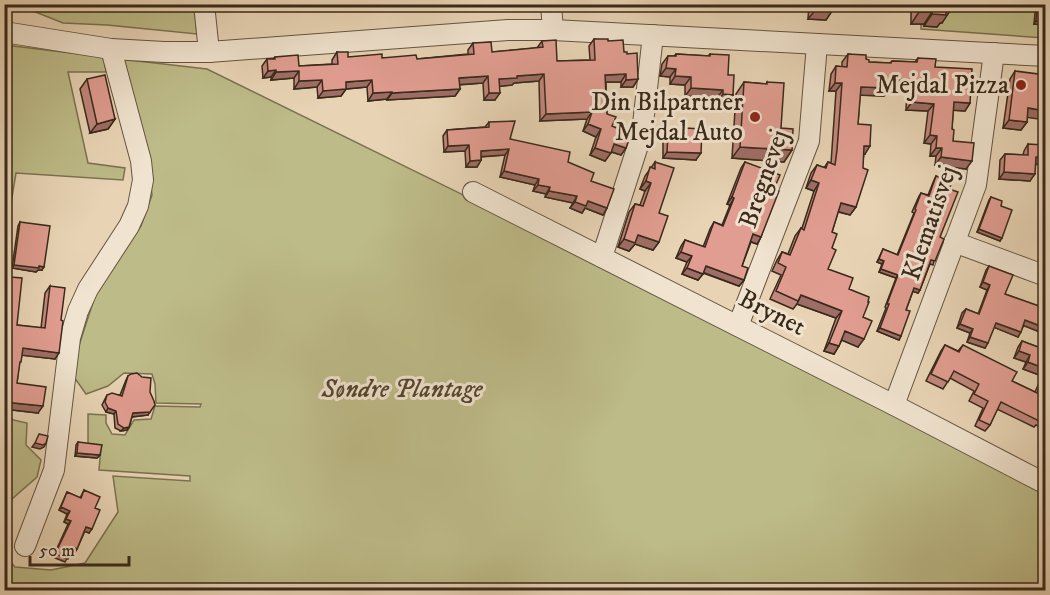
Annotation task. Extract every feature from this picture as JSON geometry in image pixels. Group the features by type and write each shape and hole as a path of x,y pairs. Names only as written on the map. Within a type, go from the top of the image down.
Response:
{"street":[{"path":"204,4 208,52"},
{"path":"551,4 553,30"},
{"path":"4,32 111,49 164,52 208,52 508,30 553,30 1046,57"},
{"path":"602,257 642,133 653,35"},
{"name":"Bregnevej","path":"738,326 809,141 817,44"},
{"path":"25,546 54,470 70,338 78,311 88,289 129,226 138,206 143,180 141,161 111,49"},
{"name":"Klematisvej","path":"894,405 976,185 994,53"},
{"name":"Brynet","path":"474,192 1046,484"},
{"path":"954,242 1046,276"}],"green space":[{"path":"18,5 194,5 197,34 63,23"},
{"path":"919,5 1045,5 1045,38 921,29"},
{"path":"5,45 104,57 106,72 68,72 88,163 125,168 123,180 16,173 5,240"},
{"name":"Søndre Plantage","path":"120,59 207,69 1045,481 1045,590 5,590 4,554 15,567 51,570 85,563 118,512 113,476 190,481 190,476 99,470 101,447 88,445 88,414 106,415 106,423 112,434 125,435 134,420 151,419 155,406 200,407 201,404 156,403 152,374 124,373 108,386 86,394 74,377 73,364 97,290 141,226 152,195 147,152"},
{"path":"5,418 27,423 26,445 41,460 37,477 5,505"}],"building":[{"path":"817,4 835,4 834,8 817,8"},
{"path":"919,4 951,4 950,11 946,11 946,15 919,12"},
{"path":"1037,10 1046,11 1046,22 1036,21"},
{"path":"594,39 623,40 624,52 637,53 638,79 626,80 626,74 605,75 607,114 616,117 612,126 631,134 626,148 614,144 611,153 595,148 601,129 588,124 592,112 546,114 544,74 499,79 500,93 489,93 488,76 459,78 460,89 373,93 372,80 346,82 346,89 323,91 322,80 299,81 299,71 268,71 267,59 298,55 299,66 338,64 337,52 348,52 348,57 382,54 382,58 416,55 417,59 474,54 473,43 491,42 492,52 543,47 542,41 556,40 557,61 595,60"},
{"path":"676,54 729,55 728,75 734,75 733,95 723,94 723,90 691,88 691,77 675,76 676,69 666,68 668,56 676,56"},
{"path":"848,54 866,55 869,62 917,62 918,58 936,59 935,67 972,69 970,103 954,102 952,129 954,130 953,141 974,143 972,161 941,157 942,148 936,148 937,136 930,135 934,104 912,102 913,81 890,80 889,88 861,87 858,124 871,125 870,146 864,146 863,168 868,170 856,207 841,203 832,232 837,234 832,248 836,250 828,269 853,278 849,289 869,297 863,317 872,321 864,339 845,331 839,346 829,343 842,311 801,295 798,301 776,291 786,267 778,263 782,252 790,255 801,228 804,230 819,183 811,180 817,165 826,168 828,162 835,165 842,83 835,83 836,66 847,67"},
{"path":"1015,71 1046,75 1046,111 1028,108 1027,122 1009,120"},
{"path":"105,75 115,119 97,124 87,79"},
{"path":"744,82 784,83 781,128 793,129 792,150 740,147"},
{"path":"515,121 510,139 570,152 568,162 594,173 591,181 614,189 607,208 588,201 586,206 575,202 577,196 549,191 550,187 538,185 539,179 504,171 509,149 481,151 481,160 470,161 469,145 448,146 447,130 489,127 489,122"},
{"path":"685,128 702,129 701,153 667,152 668,134 685,135"},
{"path":"1028,144 1044,145 1044,157 1036,157 1035,174 1004,172 1005,154 1028,155"},
{"path":"655,162 674,168 659,213 668,216 659,242 638,235 635,243 624,239 635,204 643,206 651,183 646,181 650,167 655,169"},
{"path":"745,162 780,175 774,189 779,191 761,237 753,234 742,266 748,268 744,280 706,266 703,274 687,268 692,256 681,252 685,240 705,247 714,222 723,226"},
{"path":"936,176 952,182 949,189 958,192 940,237 944,239 935,261 931,260 920,290 914,288 906,310 910,311 901,336 880,328 898,275 881,269 884,261 879,259 883,249 898,255 921,193 929,196"},
{"path":"991,197 1002,201 1001,206 1012,210 1002,238 979,229"},
{"path":"20,222 50,226 44,267 14,265"},
{"path":"989,266 1013,275 1005,294 1039,306 1046,292 1046,322 1043,327 1025,320 1021,332 996,323 988,343 970,337 973,329 960,324 966,309 979,314 990,285 983,282"},
{"path":"10,277 22,278 17,325 45,328 50,286 65,288 59,353 23,348 20,362 17,383 46,387 43,406 4,402 4,323"},
{"path":"1022,341 1046,350 1046,369 1028,362 1030,355 1019,351"},
{"path":"945,345 959,352 963,345 1017,372 1012,381 1037,393 1046,372 1046,421 1040,418 1039,421 1001,402 990,425 979,420 988,401 974,394 979,384 954,371 948,382 931,374"},
{"path":"137,373 142,377 151,378 150,392 155,405 150,412 133,413 129,427 124,428 118,424 116,411 108,408 105,402 107,395 112,393 122,396 128,376"},
{"path":"39,434 48,436 43,445 35,443"},
{"path":"78,442 102,445 100,455 77,453"},
{"path":"84,490 100,497 95,508 100,510 92,529 86,527 77,549 73,547 68,559 55,554 71,521 66,519 70,511 61,507 67,492 81,498"}],"place":[{"name":"Mejdal Pizza","path":"1021,85"},
{"name":"Din Bilpartner Mejdal Auto","path":"755,117"}]}
